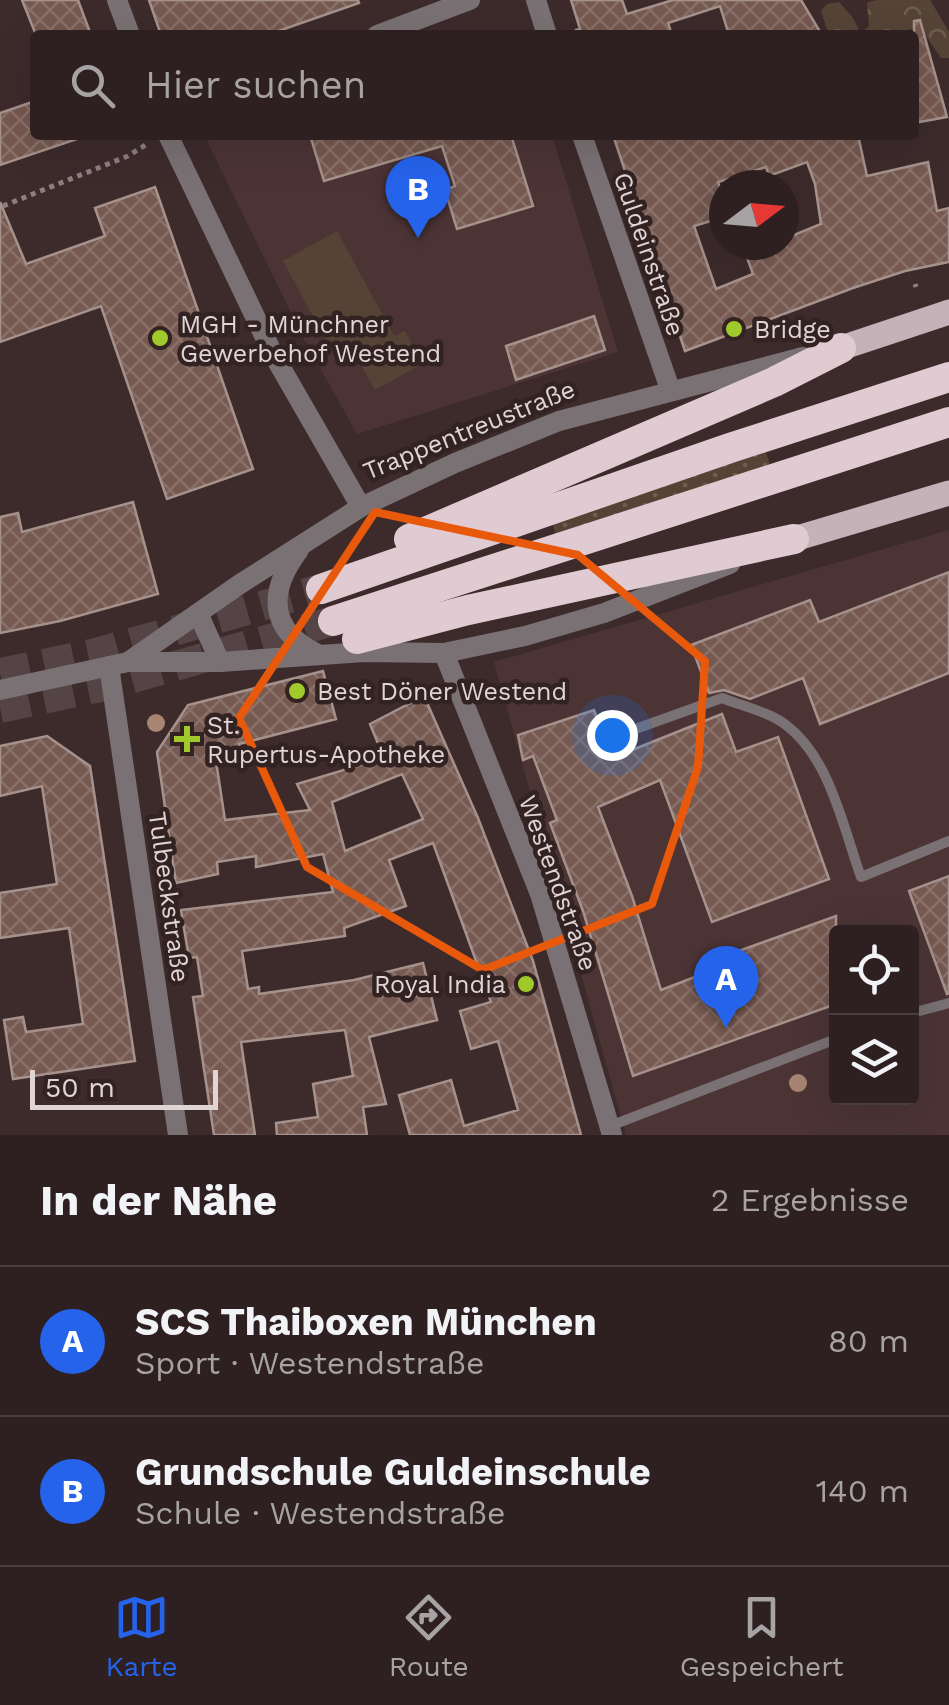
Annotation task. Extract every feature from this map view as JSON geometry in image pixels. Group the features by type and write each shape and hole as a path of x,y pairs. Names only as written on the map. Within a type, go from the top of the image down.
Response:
{"highway":[{"path":"840,348 774,382 371,554 321,589 949,377"},
{"path":"794,539 468,610 345,630 744,488 949,422"}],"main road":[{"path":"840,348 949,312"},
{"path":"794,539 949,493"}],"street":[{"path":"117,0 128,30"},
{"path":"389,30 470,0"},
{"path":"536,0 546,30"},
{"path":"167,140 273,354 361,507"},
{"name":"Guldeinstraße","path":"584,140 670,390"},
{"name":"Trappentreustraße","path":"119,664 361,507 455,463 559,421 840,348"},
{"name":"Trappentreustraße","path":"0,690 119,664 220,662 319,654 444,653 525,636 604,613 794,539"},
{"name":"Trappentreustraße","path":"303,544 281,580 280,614 286,633 319,654"},
{"path":"198,613 220,662"},
{"name":"Westendstraße","path":"444,653 540,894 611,1130"},
{"name":"Tulbeckstraße","path":"119,664 178,1135"}],"lane":[{"path":"613,737 722,698 784,722 800,738 819,765 860,877 949,841"},
{"path":"919,1011 949,1003"},
{"path":"611,1130 829,1042"}],"path":[{"path":"3,206 128,156 156,140"}],"highlighted area":[{"path":"375,512 578,555 705,661 698,767 652,904 483,970 307,867 239,718"}],"shaded area":[{"path":"206,140 554,140 618,352 357,434 305,341"},
{"path":"949,530 949,1135 626,1135 494,662"}],"green space":[{"path":"930,0 949,32 949,58 941,58 920,27 865,30 869,26 867,3"},
{"path":"839,2 859,30 827,30 821,11 827,4"},
{"path":"337,231 394,336 405,331 422,364 375,390 357,357 340,366 283,261"},
{"path":"765,449 771,468 556,535 552,522"}],"building":[{"path":"22,0 78,0 89,30 34,30"},
{"path":"149,0 359,3 281,30 159,30"},
{"path":"571,0 622,0 627,14 673,0 801,0 819,30 727,30 720,6 668,23 670,30 576,30 580,29"},
{"path":"920,20 947,117 919,122 919,30 914,30 914,21"},
{"path":"30,103 30,140 74,140 0,165 0,113"},
{"path":"312,140 513,140 533,206 457,229 445,190 455,186 442,146 324,181"},
{"path":"615,140 859,140 867,176 928,162 937,211 949,208 949,262 905,271 685,351"},
{"name":"MGH - Münchner Gewerbehof Westend","path":"155,187 253,469 167,499 101,306 0,342 0,202 26,264 105,236 95,208"},
{"path":"594,316 605,350 516,380 506,346"},
{"path":"133,502 158,594 0,633 0,517 18,513 22,532"},
{"path":"949,572 949,673 820,724 803,678 750,699 724,690 709,693 691,645 810,600 819,622"},
{"path":"323,671 336,719 239,744 242,754 216,761 225,820 310,810 297,784 384,758 370,724 424,696 478,818 533,961 581,1135 410,1135 399,1095 451,1080 464,1126 518,1110 498,1041 471,1049 460,1011 491,1002 433,843 389,860 406,906 344,928 345,936 242,951 248,989 259,987 259,994 354,980 423,963 437,1020 369,1037 386,1104 363,1107 367,1135 277,1135 276,1123 318,1117 313,1084 353,1076 345,1030 241,1042 255,1135 214,1135 193,997 203,996 197,957 189,958 181,910 333,892 323,854 256,867 256,856 217,862 218,874 176,883 157,752 188,705","holes":["402,774 423,819 345,851 332,802"]},
{"path":"594,710 612,758 722,714 736,752 778,737 829,879 712,922 660,780 598,807 632,896 661,990 721,967 719,958 836,916 836,925 829,925 829,1006 633,1076 583,911 550,823 557,820 533,756 523,760 518,735"},
{"path":"47,736 90,766 135,1061 13,1079 4,1020 23,1017 26,1032 83,1024 69,928 0,938 0,893 57,884 42,786 0,796 0,746"},
{"path":"949,876 949,993 947,994 909,891"}],"tunnel":[{"path":"0,673 96,653 321,589"},
{"path":"0,708 105,686 333,621"}],"place":[{"name":"Grundschule Guldeinschule","path":"418,238"},
{"name":"Bridge","path":"734,329"},
{"name":"MGH - Münchner Gewerbehof Westend","path":"160,338"},
{"name":"Best Döner Westend","path":"297,691"},
{"name":"St. Rupertus-Apotheke","path":"187,739"},
{"name":"Royal India","path":"526,984"},
{"name":"SCS Thaiboxen München","path":"726,1028"}]}
